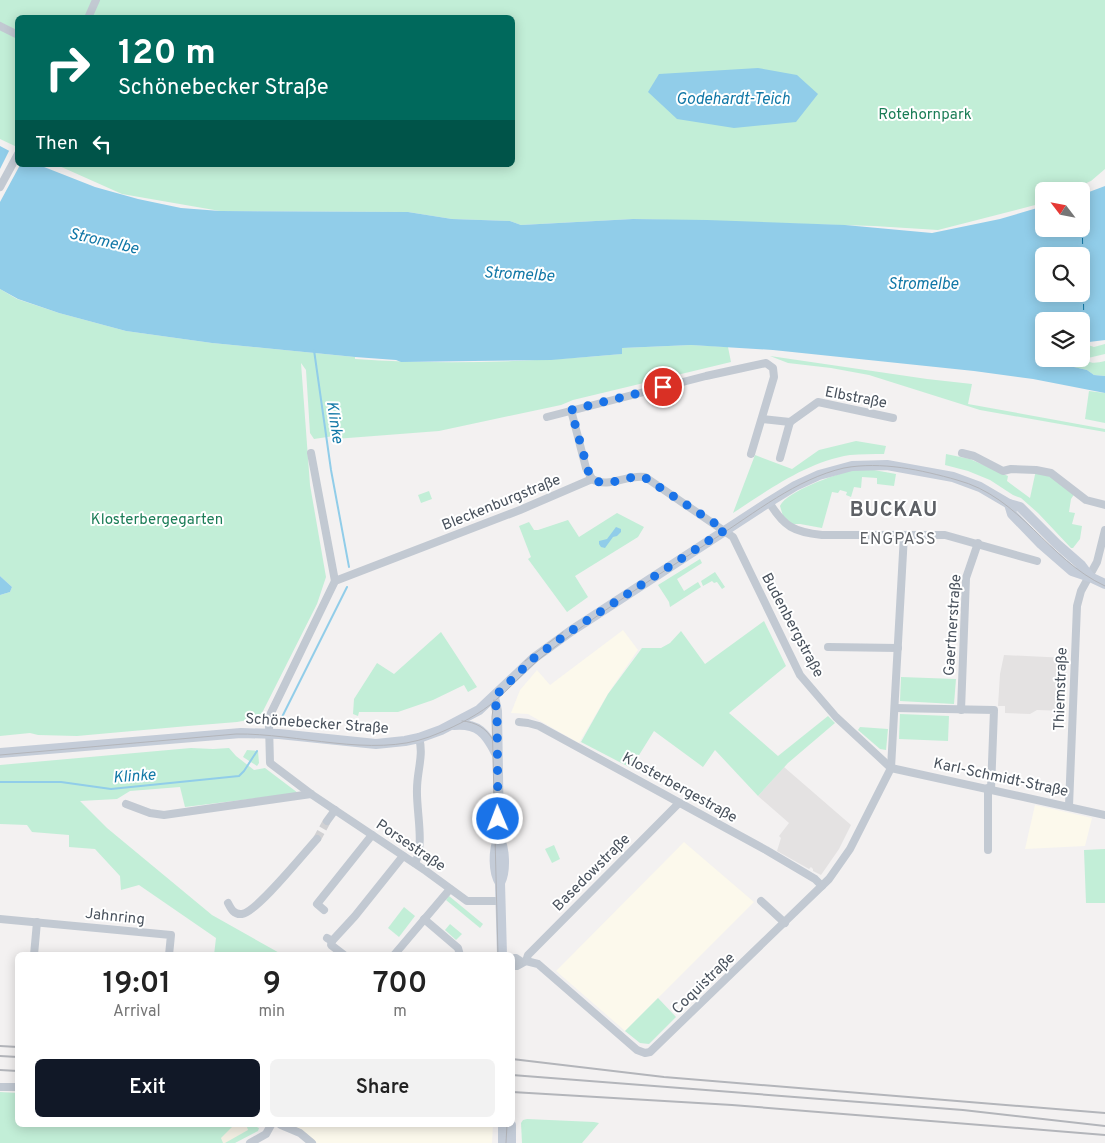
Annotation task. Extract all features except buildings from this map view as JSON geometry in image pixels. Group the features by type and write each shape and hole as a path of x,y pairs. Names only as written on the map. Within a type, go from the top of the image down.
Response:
{"main road":[{"name":"Schönebecker Straße","path":"0,753 229,733 269,734 376,744 419,738 479,710 534,658 571,631 769,502 796,486 826,472 852,466 870,465 913,469 959,479 990,492 1009,504 1012,514 1074,573 1090,577 1105,584"},
{"path":"494,697 497,711 499,837 495,846 495,853 496,875 500,883 502,952"},
{"path":"450,725 465,724 479,729 488,738 497,756"},
{"path":"503,1143 504,1127"},
{"path":"510,1127 511,1143"}],"street":[{"path":"89,15 96,0"},
{"path":"0,26 15,33"},
{"path":"0,187 15,160"},
{"path":"547,417 706,376 762,363 768,364 773,368 774,377 751,454"},
{"name":"Elbstraße","path":"790,422 818,402 893,418"},
{"path":"571,410 588,473 592,479"},
{"path":"762,419 790,422 780,458"},
{"path":"269,734 270,715 335,582 311,453"},
{"path":"962,453 974,456 1003,471 1011,469 1036,470 1051,473 1086,500 1105,506"},
{"name":"Bleckenburgstraße","path":"335,582 512,514 592,479 601,483 634,476 644,477 725,530"},
{"path":"769,502 778,517 786,525 803,532 822,535 946,535 1037,561"},
{"name":"Budenbergstraße","path":"725,530 733,537 800,675 836,717 891,768"},
{"name":"Thiemstraße","path":"1069,806 1077,612 1080,596 1097,562 1105,530"},
{"path":"891,768 904,535"},
{"name":"Gaertnerstraße","path":"961,710 966,578 978,543"},
{"path":"828,647 898,648"},
{"path":"895,708 994,710 988,850"},
{"name":"Klosterbergestraße","path":"519,722 539,726 766,850 815,878 822,886"},
{"name":"Porsestraße","path":"269,734 270,764 415,863 467,902 500,901"},
{"path":"415,863 419,853 417,788 422,749 419,738"},
{"name":"Karl-Schmidt-Straße","path":"891,768 1105,814"},
{"name":"Coquistraße","path":"524,962 538,964 637,1050 645,1053 653,1051 822,886 850,849 891,768"},
{"path":"126,804 150,813 164,815 312,794"},
{"name":"Basedowstraße","path":"524,962 528,955 679,803"},
{"path":"327,821 335,810"},
{"path":"324,910 317,904 372,835"},
{"path":"228,903 232,911 237,914 249,911 273,889 317,839"},
{"path":"340,952 331,945 330,939 355,916 403,856"},
{"path":"397,952 450,889"},
{"path":"760,901 785,923"},
{"name":"Jahnring","path":"0,919 171,936 169,952"},
{"path":"424,920 458,948 459,952"},
{"path":"34,952 37,922"},
{"path":"515,958 524,962"},
{"path":"515,966 524,962"},
{"path":"0,1087 15,1087"},
{"path":"250,1143 266,1134 270,1127"},
{"path":"288,1127 300,1133 312,1143"}],"shaded area":[{"path":"623,630 638,650 609,692 579,743 528,714 511,713 520,690 537,670 550,685"},
{"path":"1004,655 1067,658 1064,711 1037,710 1030,714 1005,713 1005,706 998,706 1000,674"},
{"path":"784,767 851,825 839,849 821,875 813,871 811,867 809,869 777,851 781,838 779,836 789,823 758,796"},
{"path":"1035,805 1092,818 1085,846 1025,849"},
{"path":"684,842 754,902 625,1031 556,971"},
{"path":"295,1127 493,1127 492,1143 315,1143"}],"green space":[{"name":"Rotehornpark","path":"0,0 1105,0 1105,169 1089,182 1035,182 1035,205 938,230 874,226 633,219 521,225 510,221 452,219 408,212 220,211 122,194 61,167 515,167 515,15 15,15 15,146 0,139"},
{"name":"Klosterbergegarten","path":"0,289 17,299 59,313 126,331 212,343 355,357 355,359 422,362 522,361 621,354 622,348 691,345 728,347 731,362 573,400 561,405 439,431 335,439 334,436 314,439 310,433 306,370 301,363 310,485 326,577 317,604 262,713 253,719 237,722 77,736 30,733 0,736 0,595 10,592 12,587 0,576"},
{"path":"1105,344 1105,354 1090,358 1090,346 1094,347"},
{"path":"770,356 972,384 968,404 1105,429 1105,432 980,410 869,375 788,363"},
{"path":"1105,361 1105,376 1094,375 1087,370 1073,367 1090,367 1090,362"},
{"path":"1089,391 1105,393 1105,423 1085,419"},
{"path":"856,441 886,446 884,454 850,455 818,464 774,486 733,513 755,455 792,469 819,450"},
{"path":"946,454 970,459 1008,476 1007,481 1030,498 1036,470 1051,473 1075,493 1071,499 1069,512 1075,513 1072,524 1082,526 1080,539 1071,548 1021,498 990,480 968,471 945,465"},
{"path":"851,470 874,470 896,474 894,486 877,484 877,478 862,477 861,488 854,487 851,497 846,495 847,492 840,490 838,493 832,492 822,528 792,524 783,516 780,506 784,500 812,484"},
{"path":"429,491 432,499 421,503 418,495"},
{"path":"617,513 644,527 638,537 575,576 588,597 567,612 528,559 531,557 519,526 529,522 534,530 538,530 568,520 579,537"},
{"path":"700,559 702,563 677,579 684,591 698,582 701,587 670,607 669,602 658,585"},
{"path":"715,572 725,587 722,589 717,582 714,583 712,581 703,586 701,581"},
{"path":"764,621 786,666 729,713 778,756 828,716 835,723 788,763 758,796 715,750 703,767 654,731 631,768 581,742 608,694 642,648 661,648 670,643 681,631 705,664"},
{"path":"441,632 477,687 468,692 464,685 433,700 398,712 359,712 358,716 353,714 354,699 377,663 394,674"},
{"path":"901,677 956,679 954,704 900,701"},
{"path":"900,714 949,716 948,741 899,739"},
{"path":"860,727 888,729 886,750 880,749 858,730"},
{"path":"191,748 229,748 254,770 265,768 298,793 185,807 180,787 130,791 117,799 80,801 107,828 212,915 278,952 214,952 216,938 139,885 121,890 120,876 95,849 69,847 69,835 32,832 27,825 0,824 0,765"},
{"path":"247,750 258,751 259,763 257,766 243,757"},
{"path":"554,845 560,859 552,863 545,849"},
{"path":"1105,849 1105,903 1086,903 1084,850"},
{"path":"449,896 483,924 480,928 446,900"},
{"path":"404,907 415,916 399,937 388,928"},
{"path":"450,924 462,934 456,940 445,930"},
{"path":"658,998 676,1017 649,1044 640,1043 625,1031"},
{"path":"0,1092 15,1093 15,1127 259,1128 258,1131 235,1143 0,1143"},
{"path":"527,1119 599,1123 582,1143 522,1143 521,1123"}],"sand":[{"path":"232,1127 247,1127 248,1130 225,1143 223,1143 221,1138"}],"water":[{"name":"Godehardt-Teich","path":"758,68 797,75 818,94 796,122 734,128 677,119 648,92 659,74"},
{"name":"Stromelbe","path":"0,146 15,154 15,167 44,167 95,187 181,208 220,211 408,212 452,219 510,221 521,225 633,219 707,220 845,225 932,233 1000,219 1035,209 1035,238 1090,238 1090,192 1105,186 1105,340 1090,342 1090,312 1035,312 1035,367 1074,367 1087,370 1094,375 1105,376 1105,393 1033,379 974,371 773,350 691,345 622,348 622,354 551,360 401,362 212,343 126,331 59,313 18,299 0,289"},
{"path":"616,527 621,529 621,532 613,537 605,548 601,547 599,541 607,539"},
{"path":"0,576 12,587 10,592 0,595"}],"pier":[{"path":"10,149 15,152 15,167 19,167 0,202 0,169"}],"waterway":[{"name":"Klinke","path":"314,350 331,470 349,567"},
{"name":"Klinke","path":"280,721 347,587"},
{"name":"Klinke","path":"0,782 61,782 111,789 239,776 257,751"}],"ferry route":[{"path":"1083,238 1084,312"}],"tunnel":[{"path":"317,839 327,821"}],"tram line":[{"path":"0,755 236,734 359,745 407,743 429,737 461,723 483,710 562,641 626,596 760,508 809,480 844,468 887,466 916,470 944,476 979,488 1017,514 1066,560 1105,586"},
{"path":"525,661 563,632"},
{"path":"494,700 492,717 498,952"},
{"path":"462,721 480,726 493,740"},
{"path":"506,1143 507,1127"}],"railway":[{"path":"0,1046 15,1047"},
{"path":"0,1056 15,1057"},
{"path":"515,1059 664,1077 1105,1113"},
{"path":"0,1070 15,1071"},
{"path":"515,1075 963,1110 1105,1126"},
{"path":"515,1092 732,1105 1105,1135"}],"district":[{"name":"BUCKAU","path":"894,509"},
{"name":"ENGPASS","path":"898,538"}],"route":[{"path":"498,819 497,711 494,697 534,658 571,631 725,530 644,477 634,476 601,483 595,482 590,477 586,468 571,410 663,387"}]}
